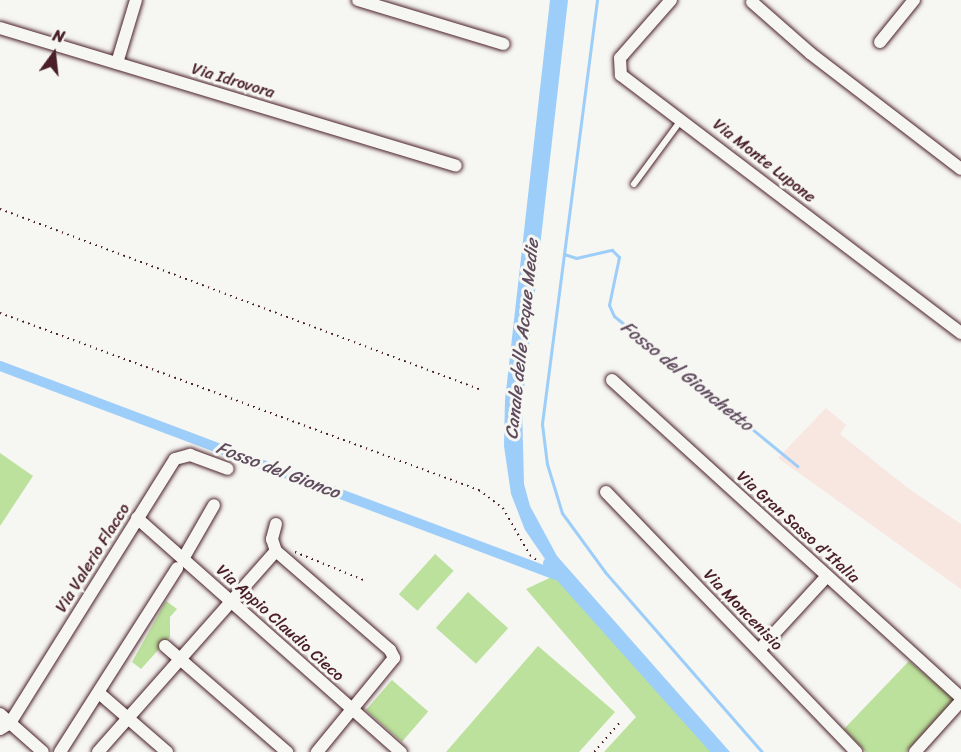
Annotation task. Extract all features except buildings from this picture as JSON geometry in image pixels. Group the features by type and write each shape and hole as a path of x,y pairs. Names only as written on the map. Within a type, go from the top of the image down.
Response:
{"street":[{"path":"117,63 136,0"},
{"path":"358,0 504,44"},
{"name":"Via Monte Lupone","path":"671,0 622,55 617,67 623,77 682,119 961,333"},
{"path":"880,42 914,0"},
{"path":"752,2 800,45 961,170"},
{"name":"Via Idrovora","path":"0,28 456,166"},
{"name":"Via Gran Sasso d'Italia","path":"612,380 827,576 959,706"},
{"name":"Via Valerio Flacco","path":"5,726 178,457 190,455 228,469"},
{"name":"Via Moncenisio","path":"606,492 856,752"},
{"path":"60,752 180,563 214,504"},
{"name":"Via Appio Claudio Cieco","path":"137,518 180,563 231,602 400,752"},
{"path":"276,524 272,539 276,551 390,650 394,658 317,752"},
{"path":"98,752 276,551"},
{"path":"759,650 827,576"},
{"path":"165,646 287,752"},
{"path":"99,693 167,752"},
{"path":"915,752 959,706"},
{"path":"0,714 5,726 43,752"}],"lane":[{"path":"634,184 682,119"}],"path":[{"path":"0,209 479,389"},
{"path":"0,313 479,490 503,508 530,555 538,561"},
{"path":"276,551 280,546 366,581"},
{"path":"594,752 620,722"}],"shaded area":[{"path":"826,408 846,425 840,434 909,489 961,524 961,589 778,458"}],"green space":[{"path":"0,453 33,476 0,526"},
{"path":"435,554 454,571 417,611 399,594"},
{"path":"556,575 594,614 717,752 604,752 636,717 526,589"},
{"path":"468,592 508,628 476,664 436,628"},
{"path":"166,601 177,609 170,617 170,637 141,669 132,662"},
{"path":"538,646 615,712 579,752 446,752"},
{"path":"909,661 954,699 906,752 866,752 844,729"},
{"path":"392,680 428,711 402,742 366,710"}],"water":[{"path":"550,0 568,0 522,406 524,484 530,506 557,556 730,752 717,752 556,575 525,530 511,494 504,446 505,400"}],"waterway":[{"path":"597,0 542,424 547,464 562,513 605,572 762,752"},
{"name":"Fosso del Gionchetto","path":"564,254 576,258 612,250 619,257 609,305 614,316 797,466"},
{"name":"Fosso del Gionco","path":"0,366 556,575"},
{"name":"Canale delle Acque Medie","path":"548,563 717,752"}]}
